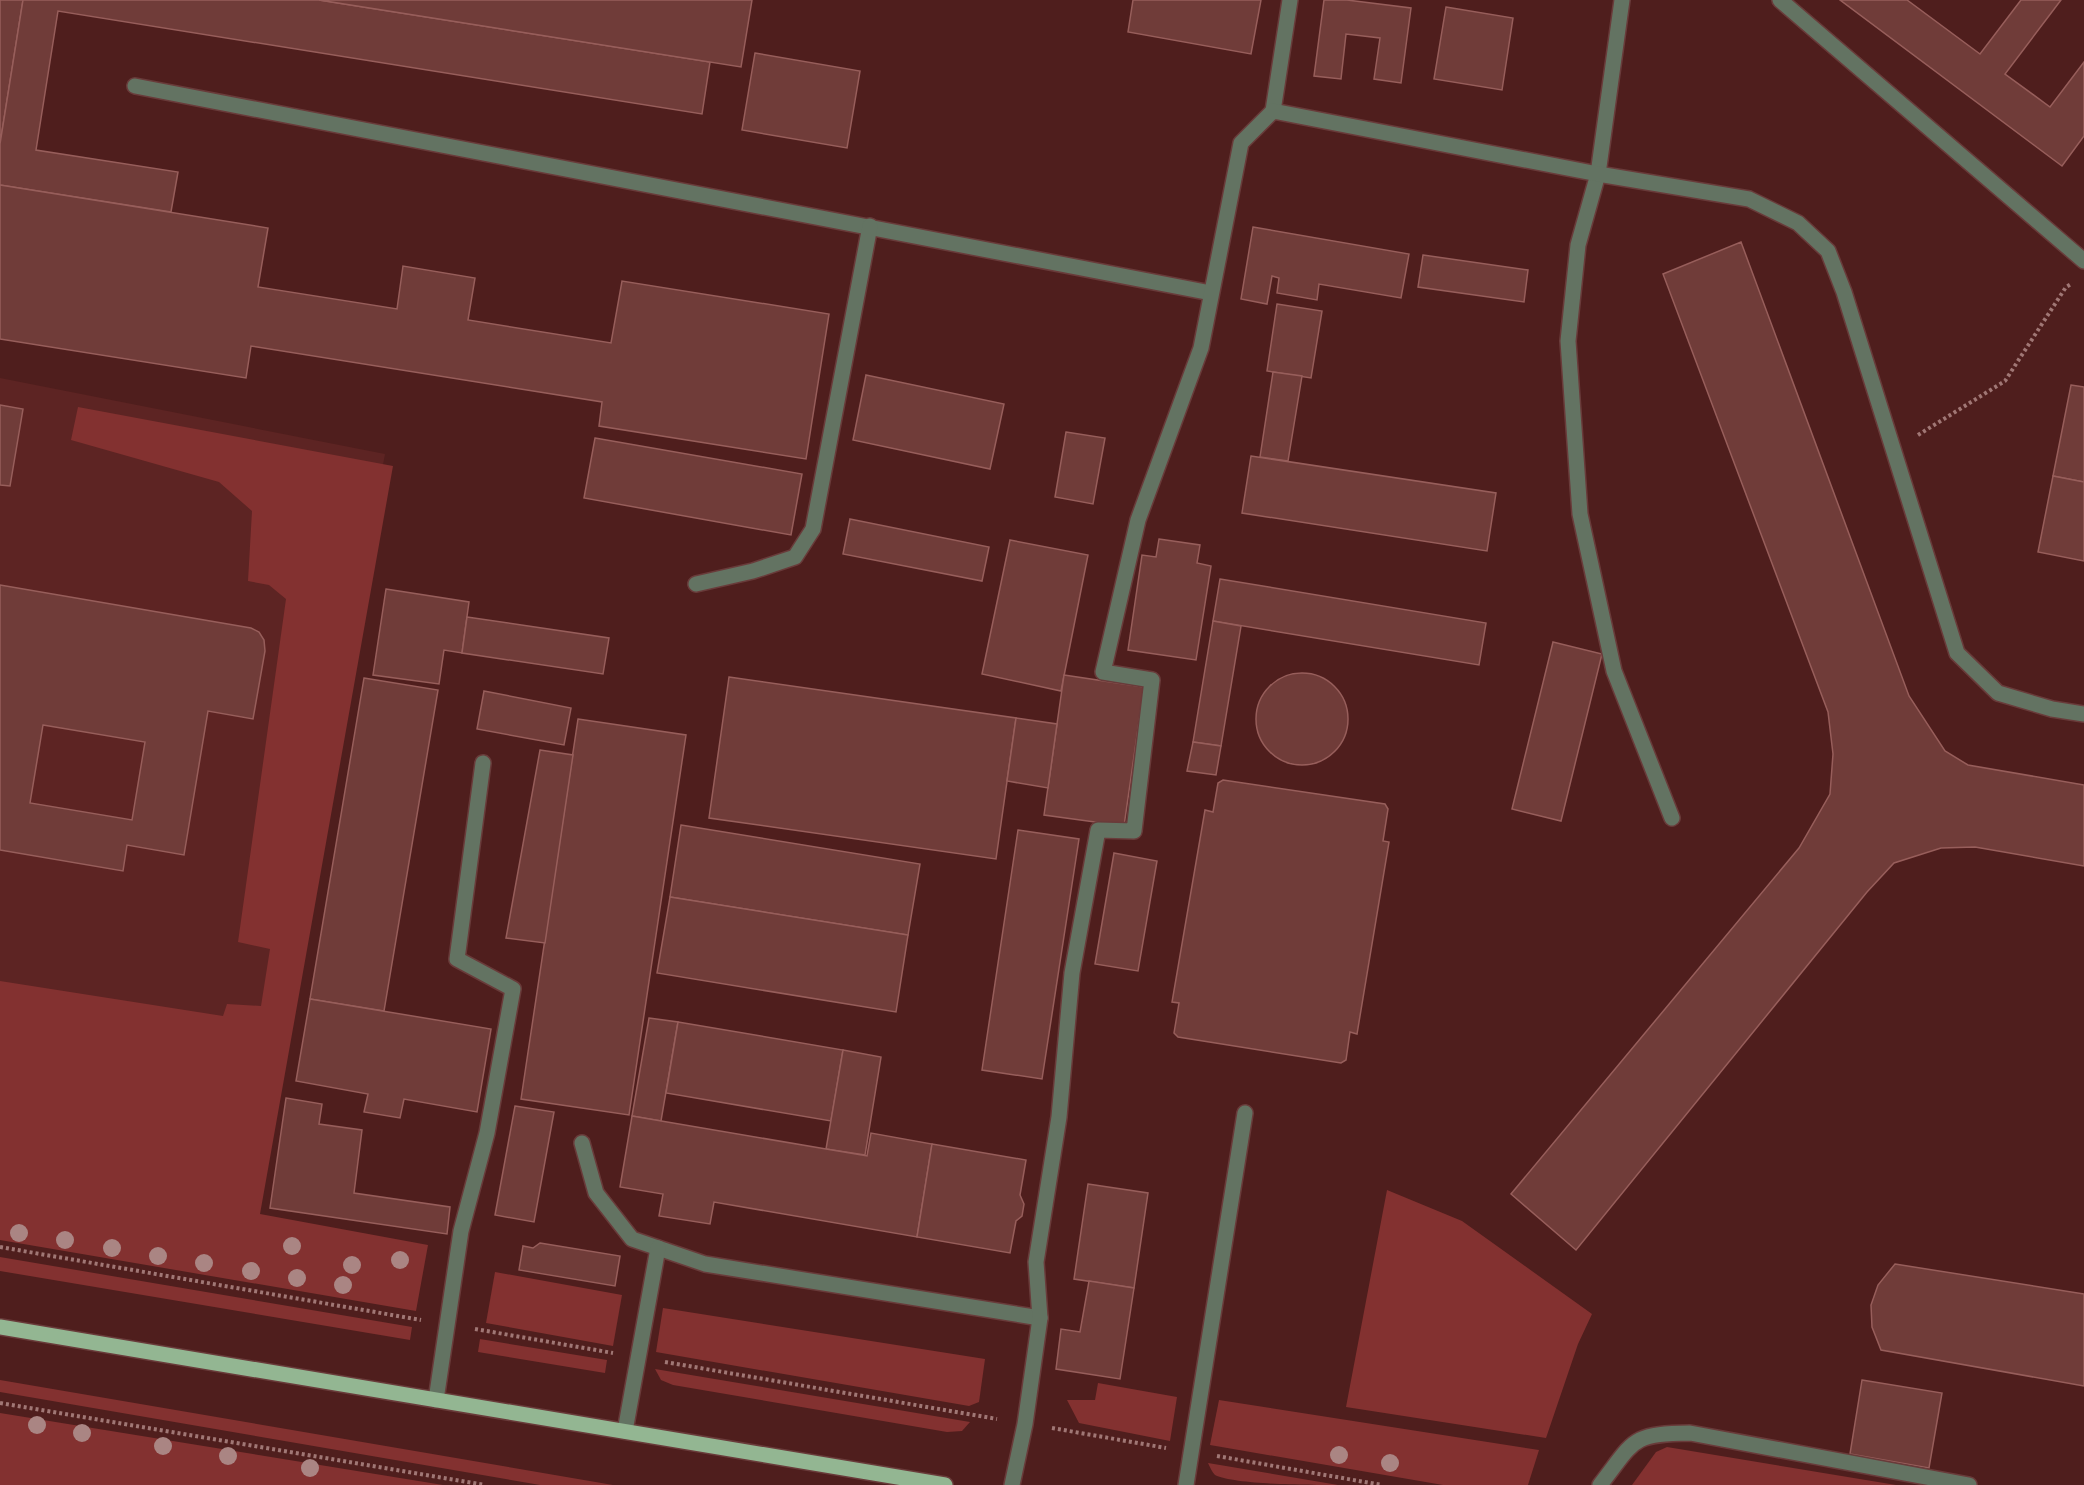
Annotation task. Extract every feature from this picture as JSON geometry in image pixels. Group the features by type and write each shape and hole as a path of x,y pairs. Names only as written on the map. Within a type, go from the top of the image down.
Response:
{"main road":[{"path":"0,1327 945,1485"}],"street":[{"path":"1012,1485 1025,1424 1040,1318 1036,1262 1059,1117 1072,973 1098,830 1134,831 1152,680 1102,672 1138,520 1201,348 1241,143 1273,111 1290,0"},
{"path":"1622,0 1598,174 1578,245 1568,341 1580,514 1614,670 1672,818"},
{"path":"1780,0 2084,261"},
{"path":"135,86 1211,292"},
{"path":"1273,111 1598,174 1749,199 1798,223 1828,251 1845,292 1957,653 1998,693 2052,709 2084,714"},
{"path":"696,584 753,571 795,557 813,529 870,226"},
{"path":"436,1400 461,1231 487,1133 513,989 457,958 483,763"},
{"path":"1186,1485 1245,1113"},
{"path":"582,1143 596,1193 632,1239 705,1264 1040,1318"},
{"path":"625,1431 646,1303 658,1248"},
{"path":"1600,1485 1636,1440 1654,1434 1690,1433 1970,1485"}],"path":[{"path":"1893,450 2005,381 2066,287 2075,281"},
{"path":"0,1247 1382,1485"},
{"path":"0,1402 485,1485"}],"shaded area":[{"path":"0,378 385,454 242,1222 0,1180"},
{"path":"78,407 393,466 260,1214 428,1245 416,1311 0,1240 0,981 223,1016 227,1004 261,1006 270,949 238,942 286,599 269,585 248,581 252,511 219,482 71,440"},
{"path":"1387,1190 1462,1221 1592,1314 1578,1344 1546,1438 1346,1407"},
{"path":"0,1257 412,1327 410,1340 0,1271"},
{"path":"495,1272 622,1295 613,1346 486,1323"},
{"path":"663,1308 985,1359 979,1402 969,1406 656,1352"},
{"path":"480,1339 607,1360 605,1373 478,1352"},
{"path":"655,1369 970,1422 962,1431 947,1432 673,1385 661,1380"},
{"path":"0,1380 613,1485 540,1485 0,1392"},
{"path":"1098,1383 1177,1397 1170,1441 1079,1423 1067,1400 1095,1400"},
{"path":"1219,1400 1539,1450 1528,1485 1443,1485 1210,1445"},
{"path":"0,1413 443,1485 0,1485"},
{"path":"1667,1447 1896,1485 1632,1485 1656,1452"},
{"path":"1208,1463 1338,1485 1239,1481 1215,1475"}],"building":[{"path":"0,0 23,0 0,144"},
{"path":"23,0 319,0 710,62 702,114 58,11 36,150 178,172 171,212 0,185 0,144"},
{"path":"319,0 752,0 741,67"},
{"path":"1133,0 1261,0 1251,54 1128,32"},
{"path":"1324,0 1347,0 1411,8 1401,83 1374,79 1380,38 1346,34 1341,79 1314,76"},
{"path":"1840,0 1907,0 1980,54 2021,0 2061,0 2005,74 2050,107 2084,62 2084,136 2062,166"},
{"path":"1446,7 1513,18 1502,90 1434,79"},
{"path":"755,53 860,71 847,148 742,130"},
{"path":"0,185 268,228 258,287 397,309 403,266 475,278 468,320 611,343 622,281 829,314 806,459 599,426 602,402 251,346 246,378 0,339"},
{"path":"1253,227 1409,254 1401,298 1319,284 1317,300 1277,293 1279,278 1272,276 1267,304 1241,299"},
{"path":"1741,242 1909,696 1945,751 1968,765 2084,785 2084,866 1975,847 1941,848 1894,863 1867,892 1576,1250 1511,1194 1799,848 1830,794 1833,754 1828,712 1663,274"},
{"path":"1423,255 1528,270 1524,302 1418,287"},
{"path":"1277,304 1322,311 1311,378 1267,371"},
{"path":"1273,372 1302,376 1288,461 1260,457"},
{"path":"866,375 1004,404 990,469 853,440"},
{"path":"2071,385 2084,387 2084,482 2053,476"},
{"path":"0,405 23,409 10,486 0,485"},
{"path":"1066,432 1105,438 1093,504 1055,497"},
{"path":"595,438 802,474 791,535 584,498"},
{"path":"1251,456 1496,493 1487,551 1242,513"},
{"path":"2053,476 2084,482 2084,561 2038,552"},
{"path":"850,519 989,547 982,581 843,554"},
{"path":"1159,539 1200,545 1197,563 1211,566 1196,660 1128,650 1142,555 1156,557"},
{"path":"1010,540 1088,555 1061,691 982,674"},
{"path":"1220,579 1486,623 1479,665 1213,621"},
{"path":"0,585 251,628 259,632 264,640 265,651 253,719 208,711 184,855 127,845 123,871 0,850","holes":["43,725 145,742 132,820 30,803"]},
{"path":"386,589 469,602 462,653 444,650 439,684 373,675"},
{"path":"467,617 609,638 603,674 462,653"},
{"path":"1213,621 1241,626 1221,746 1193,742"},
{"path":"1553,642 1602,654 1561,821 1512,809"},
{"path":"1293,673 1311,673 1328,680 1341,693 1348,710 1348,728 1341,745 1328,758 1311,765 1293,765 1276,758 1263,745 1256,728 1256,710 1263,693 1276,680"},
{"path":"1064,675 1144,687 1124,826 1044,815"},
{"path":"729,677 1016,718 996,859 709,818"},
{"path":"364,678 438,690 384,1011 310,999"},
{"path":"484,691 571,708 564,745 477,729"},
{"path":"1016,718 1057,724 1048,788 1007,781"},
{"path":"578,719 686,735 629,1115 521,1099"},
{"path":"1193,742 1221,746 1216,775 1187,771"},
{"path":"540,750 573,755 545,943 506,938"},
{"path":"1223,780 1385,804 1388,809 1383,841 1389,842 1357,1034 1350,1032 1346,1060 1341,1063 1178,1037 1174,1033 1179,1003 1172,1002 1205,810 1213,812 1218,783"},
{"path":"681,825 920,864 908,935 670,897"},
{"path":"1018,830 1079,839 1042,1079 982,1070"},
{"path":"1114,853 1157,861 1138,971 1095,964"},
{"path":"670,897 908,935 896,1012 657,973"},
{"path":"310,999 491,1029 477,1112 404,1099 400,1118 364,1112 368,1094 296,1081"},
{"path":"649,1018 678,1022 661,1121 632,1116"},
{"path":"678,1022 843,1050 831,1121 666,1093"},
{"path":"843,1050 881,1057 865,1155 826,1149"},
{"path":"286,1098 322,1104 319,1124 362,1130 354,1193 450,1207 447,1234 270,1208"},
{"path":"515,1106 554,1112 534,1222 495,1215"},
{"path":"632,1116 867,1156 871,1133 932,1144 917,1237 714,1202 710,1224 659,1216 663,1194 620,1187"},
{"path":"932,1144 1026,1160 1020,1195 1024,1204 1022,1216 1016,1221 1010,1253 917,1237"},
{"path":"1088,1184 1148,1193 1134,1288 1074,1279"},
{"path":"540,1243 620,1256 615,1286 519,1270 523,1246 533,1248"},
{"path":"1895,1264 2084,1294 2084,1386 1881,1350 1872,1327 1871,1305 1878,1285"},
{"path":"1089,1281 1134,1288 1120,1379 1056,1369 1061,1329 1080,1332"},
{"path":"1862,1380 1942,1393 1929,1468 1850,1454"}]}
